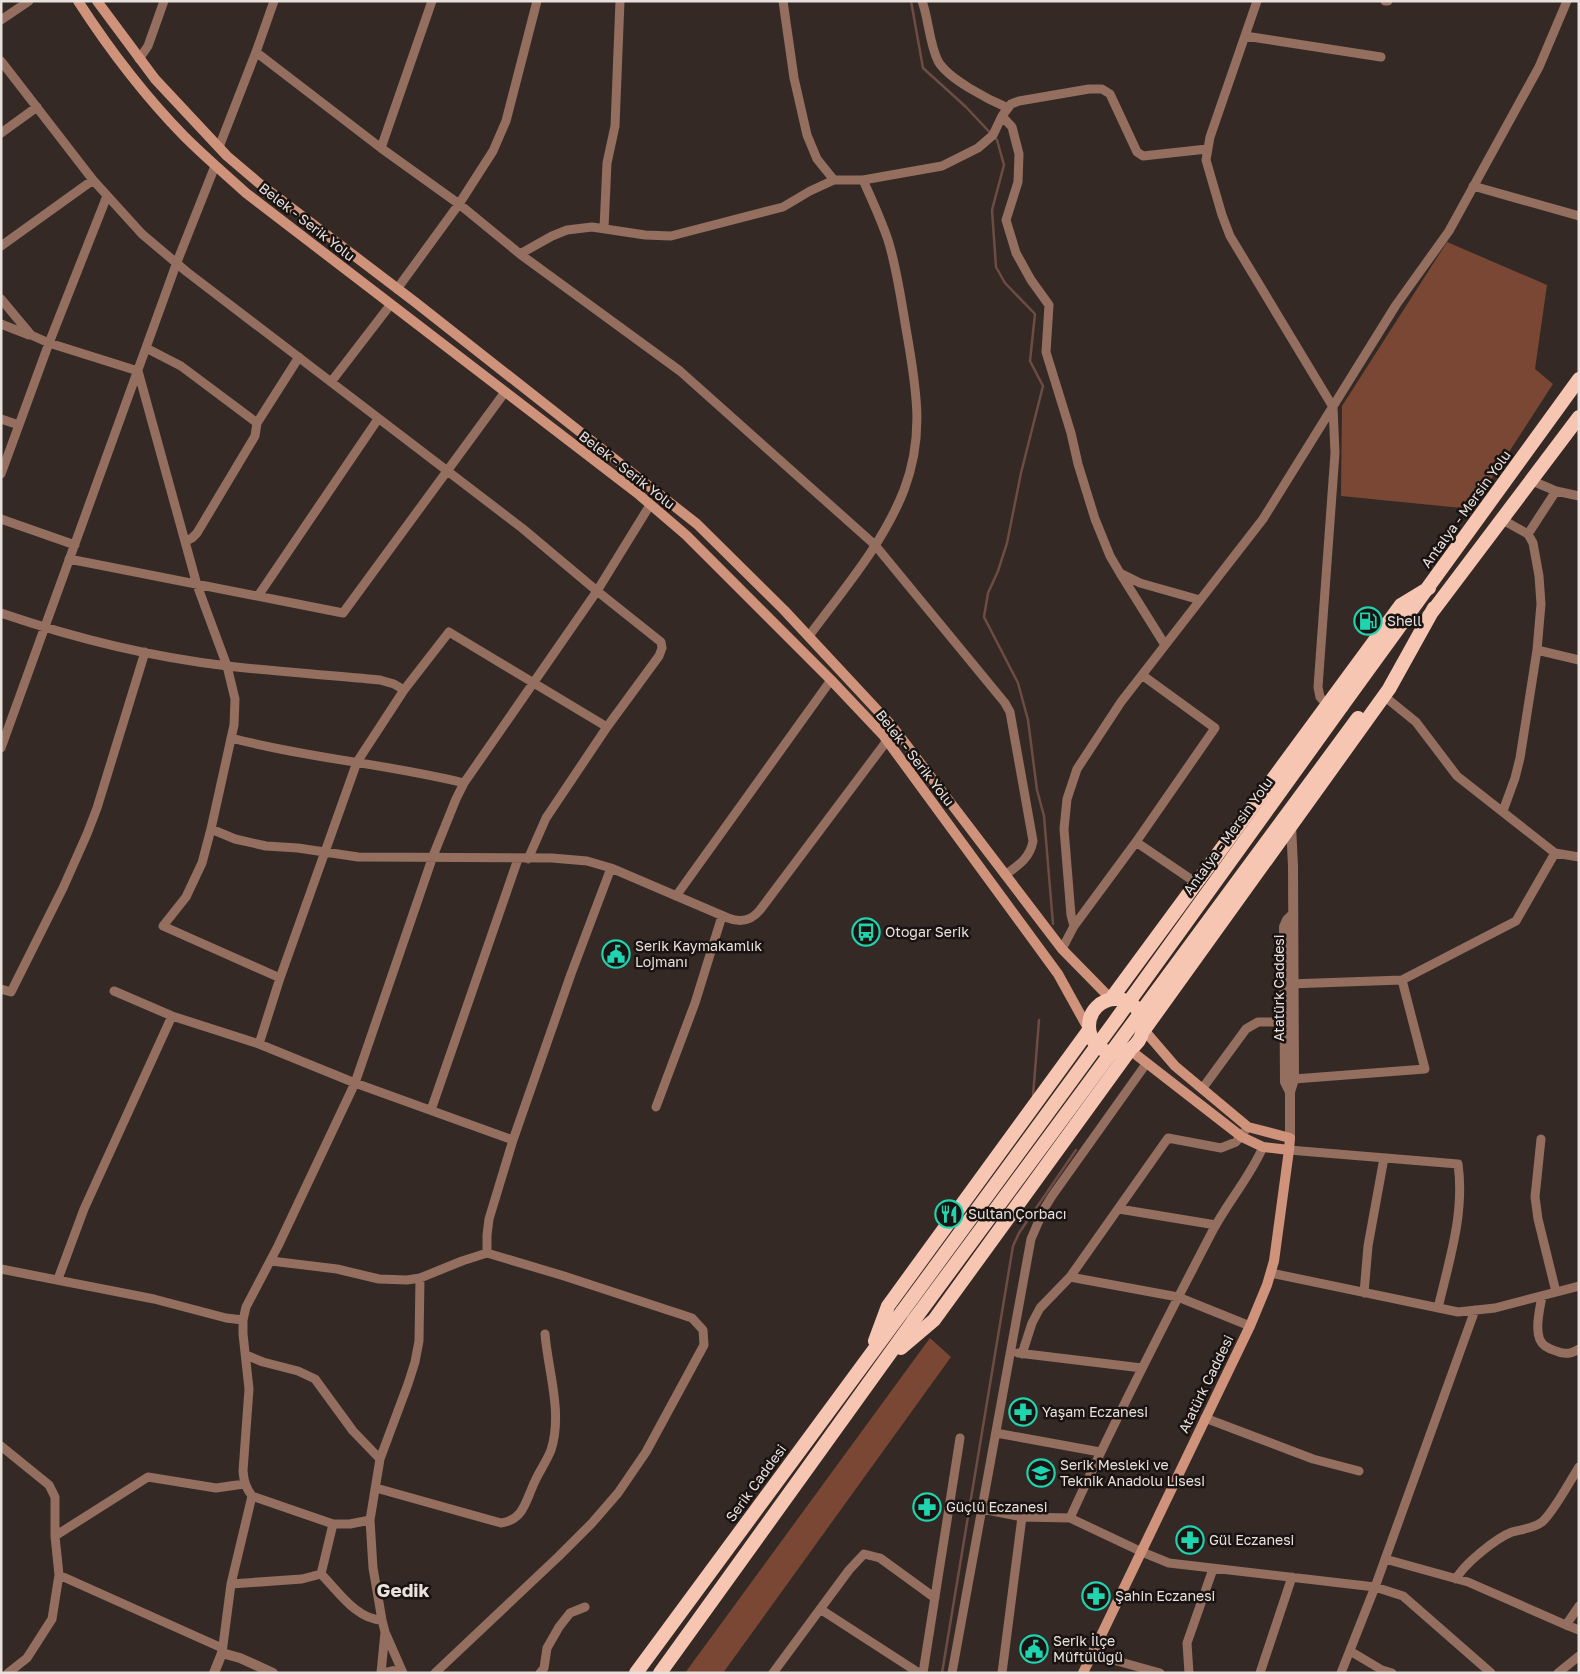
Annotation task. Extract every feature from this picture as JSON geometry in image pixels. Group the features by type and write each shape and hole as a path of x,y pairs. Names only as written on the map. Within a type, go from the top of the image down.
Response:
{"highway":[{"name":"Antalya - Mersin Yolu","path":"902,1312 1579,379"},
{"path":"660,1673 914,1320 1358,718 1434,608 1579,417"},
{"path":"1111,999 1195,882 1401,605 1428,588"},
{"path":"882,1365 934,1320 1130,1050 1136,1045 1144,1030 1384,696 1434,608"},
{"path":"1130,1050 1117,1054 1104,1051 1094,1042 1089,1030 1089,1022 1096,1007 1111,999 1128,1001 1140,1013 1144,1030"},
{"path":"869,1357 888,1306 1089,1030"},
{"name":"Serik Caddesi","path":"636,1673 902,1312"}],"main road":[{"name":"Belek - Serik Yolu","path":"78,1 91,22 138,84 184,136 215,166 246,193 505,392 686,535 830,680 887,741 1058,974 1089,1030"},
{"name":"Belek - Serik Yolu","path":"97,1 154,79 219,147 260,184 398,289 697,524 809,636 895,730 1062,949 1111,999"},
{"path":"1144,1030 1175,1066 1248,1127 1290,1138"},
{"path":"1130,1050 1242,1137 1263,1147 1289,1150"},
{"name":"Atatürk Caddesi","path":"1083,1673 1250,1326 1271,1273 1290,1138"}],"street":[{"path":"1,20 29,1"},
{"path":"139,59 148,46 164,1"},
{"path":"219,147 274,1"},
{"path":"381,148 432,1"},
{"path":"398,289 484,167 500,135 510,106 537,1"},
{"path":"604,228 607,162 616,126 620,1"},
{"path":"783,1 794,78 807,135 817,159 834,180"},
{"path":"922,1 939,63 955,78 986,99 1008,108"},
{"path":"1257,1 1207,149 1206,160 1222,216 1230,236 1332,407 1335,453 1318,687 1320,697 1327,705"},
{"path":"1074,926 1071,915 1064,828 1067,799 1077,769 1121,702 1263,519 1396,305 1448,231 1539,67 1567,1"},
{"path":"1245,36 1381,57"},
{"path":"256,52 381,148 459,204 520,254 680,371 875,545 1005,703 1010,712 1033,841 1031,852 1026,859 1005,875"},
{"path":"1,62 93,180 142,234 194,278 522,528 661,642 662,648 659,656 607,727 546,818 528,859"},
{"path":"520,254 567,230 604,228 660,236 686,233 783,206 834,180 863,180 942,166 978,148 993,135 1002,116 1011,104 1019,100 1089,89 1102,89 1110,94 1137,152 1143,156 1207,149"},
{"path":"1,133 37,107"},
{"path":"1002,116 1012,127 1019,154 1018,182 1006,220 1016,254 1031,280 1049,305 1046,352 1071,433 1078,464 1095,519 1110,556 1165,645"},
{"path":"1,748 176,262 215,166"},
{"path":"1,246 93,180"},
{"path":"809,636 875,545 894,512 911,467 918,423 917,393 898,281 888,241 863,180"},
{"path":"1473,186 1579,216"},
{"path":"1,474 107,196"},
{"path":"1,299 31,335"},
{"path":"331,382 391,304"},
{"path":"1,324 50,344 138,371"},
{"path":"146,348 180,366 257,423"},
{"path":"186,541 197,533 255,436 257,423 299,357"},
{"path":"138,371 197,585 227,666 235,699 231,738 202,863 192,887 179,907 163,926 280,978"},
{"path":"70,560 343,613 505,392"},
{"path":"1,419 19,425"},
{"path":"258,596 378,420"},
{"path":"1530,480 1556,491 1579,496"},
{"path":"1528,534 1556,491"},
{"path":"370,1520 350,1524 333,1524 252,1496 244,1484 243,1472 249,1389 243,1320 246,1307 271,1261 355,1083 433,856 464,783 597,591 650,505"},
{"path":"1,519 75,546"},
{"path":"1501,519 1528,534 1533,543 1539,576 1541,604 1537,650 1520,758 1503,811"},
{"path":"1120,573 1140,583 1200,600"},
{"path":"1,613 44,628 145,652 227,666 380,680 394,684 404,690"},
{"path":"259,1044 280,978 357,762 404,690 449,632 607,727"},
{"path":"1537,650 1579,660"},
{"path":"1,989 11,992 63,888 87,834 97,808 145,652"},
{"path":"1062,949 1074,926 1136,842 1215,728 1142,675"},
{"path":"676,896 830,680"},
{"path":"1384,696 1416,722 1457,776 1555,853 1579,857"},
{"path":"211,829 250,843 358,857 552,858 587,861 611,868 722,916 741,921 749,920 756,915 895,730"},
{"path":"231,738 292,752 421,773 464,783"},
{"name":"Atatürk Caddesi","path":"1290,1138 1290,1092 1294,1079 1288,984 1292,915 1291,826"},
{"path":"1136,842 1195,882"},
{"path":"1290,1092 1284,1082 1284,1022 1288,984 1402,980 1516,921 1555,853"},
{"path":"431,1110 518,859"},
{"path":"487,1253 489,1219 513,1140 571,974 611,868"},
{"path":"656,1108 696,1002 722,916"},
{"path":"1294,1079 1424,1069 1402,980"},
{"path":"114,991 172,1016 259,1044 355,1083 513,1140"},
{"path":"58,1279 84,1209 172,1016"},
{"path":"1202,1089 1246,1029 1258,1022 1284,1022"},
{"path":"952,1673 1031,1239 1044,1209 1146,1064"},
{"path":"1022,1354 1032,1323 1040,1308 1070,1277 1168,1138 1221,1148 1232,1145 1242,1137 1248,1127"},
{"path":"1541,1139 1535,1197 1538,1219 1556,1292"},
{"path":"1070,1518 1100,1452 1178,1296 1216,1225 1257,1161 1263,1147"},
{"path":"1289,1150 1458,1164 1460,1205 1458,1224 1438,1308"},
{"path":"1364,1292 1368,1246 1384,1158"},
{"path":"1119,1209 1216,1225"},
{"path":"271,1261 337,1269 386,1280 407,1280 420,1278 487,1253 692,1318 703,1330 704,1345 646,1452 618,1493 592,1523 559,1556 435,1673"},
{"path":"1,1268 154,1299 226,1318 243,1320"},
{"path":"1271,1273 1458,1312 1495,1308 1579,1286"},
{"path":"1070,1277 1178,1296 1250,1326"},
{"path":"401,1673 382,1620 373,1568 370,1520 380,1459 415,1362 419,1341 420,1278"},
{"path":"1542,1296 1538,1330 1542,1343 1564,1353 1574,1352 1579,1349"},
{"path":"1341,1673 1375,1587 1475,1310"},
{"path":"376,1488 501,1523 508,1522 519,1516 546,1461 554,1438 554,1402 544,1334"},
{"path":"1011,1352 1142,1368"},
{"path":"246,1355 263,1362 298,1371 315,1379 353,1430 380,1459"},
{"path":"1205,1418 1313,1459 1359,1471"},
{"path":"996,1433 1100,1452"},
{"path":"820,1609 921,1673 935,1598 960,1438"},
{"path":"1,1446 49,1485 53,1491 59,1575 52,1619 27,1658 8,1673"},
{"path":"1456,1579 1462,1570 1501,1538 1512,1532 1531,1528 1542,1522 1579,1467"},
{"path":"55,1536 148,1477 216,1488 244,1484"},
{"path":"214,1673 222,1651 231,1584 252,1496"},
{"path":"982,1509 1022,1517 1070,1518 1169,1563 1375,1587 1404,1596 1491,1673"},
{"path":"1002,1673 1022,1517"},
{"path":"321,1574 333,1524"},
{"path":"773,1673 849,1570 864,1554 880,1558 935,1598"},
{"path":"1385,1559 1468,1582 1579,1630"},
{"path":"1189,1673 1187,1643 1213,1569"},
{"path":"231,1584 302,1579 321,1574"},
{"path":"321,1574 360,1614 371,1619 382,1620"},
{"path":"59,1575 272,1673"},
{"path":"1260,1673 1292,1577"},
{"path":"1566,1625 1579,1606"},
{"path":"545,1671 547,1648 570,1613 584,1607"},
{"path":"381,1673 385,1632"},
{"path":"1350,1651 1378,1671 1392,1673"},
{"path":"1092,1654 1160,1673"},
{"path":"1558,1673 1579,1656"},
{"path":"385,1673 393,1671 401,1673"}],"shaded area":[{"path":"1447,242 1547,285 1535,369 1553,384 1472,509 1341,496 1342,406"},
{"path":"930,1338 951,1357 723,1673 685,1673"}],"waterway":[{"path":"911,1 923,68 966,107 997,140 1004,165 992,210 996,267 1005,283 1035,314 1030,361 1043,386 1021,473 1007,543 998,571 988,593 984,617 1018,683 1028,720 1037,790 1044,816 1053,924"},
{"path":"1033,1096 1039,1020"},
{"path":"942,1673 1013,1246 1019,1233 1076,1150"}],"place":[{"name":"Shell","path":"1368,621"},
{"name":"Otogar Serik","path":"866,932"},
{"name":"Serik Kaymakamlık Lojmanı","path":"616,954"},
{"name":"Sultan Çorbacı","path":"949,1214"},
{"name":"Yaşam Eczanesi","path":"1023,1412"},
{"name":"Serik Mesleki ve Teknik Anadolu Lisesi","path":"1041,1473"},
{"name":"Güçlü Eczanesi","path":"927,1507"},
{"name":"Gül Eczanesi","path":"1190,1540"},
{"name":"Şahin Eczanesi","path":"1096,1596"},
{"name":"Serik İlçe Müftülüğü","path":"1034,1649"}],"district":[{"name":"Gedik","path":"403,1590"}]}
